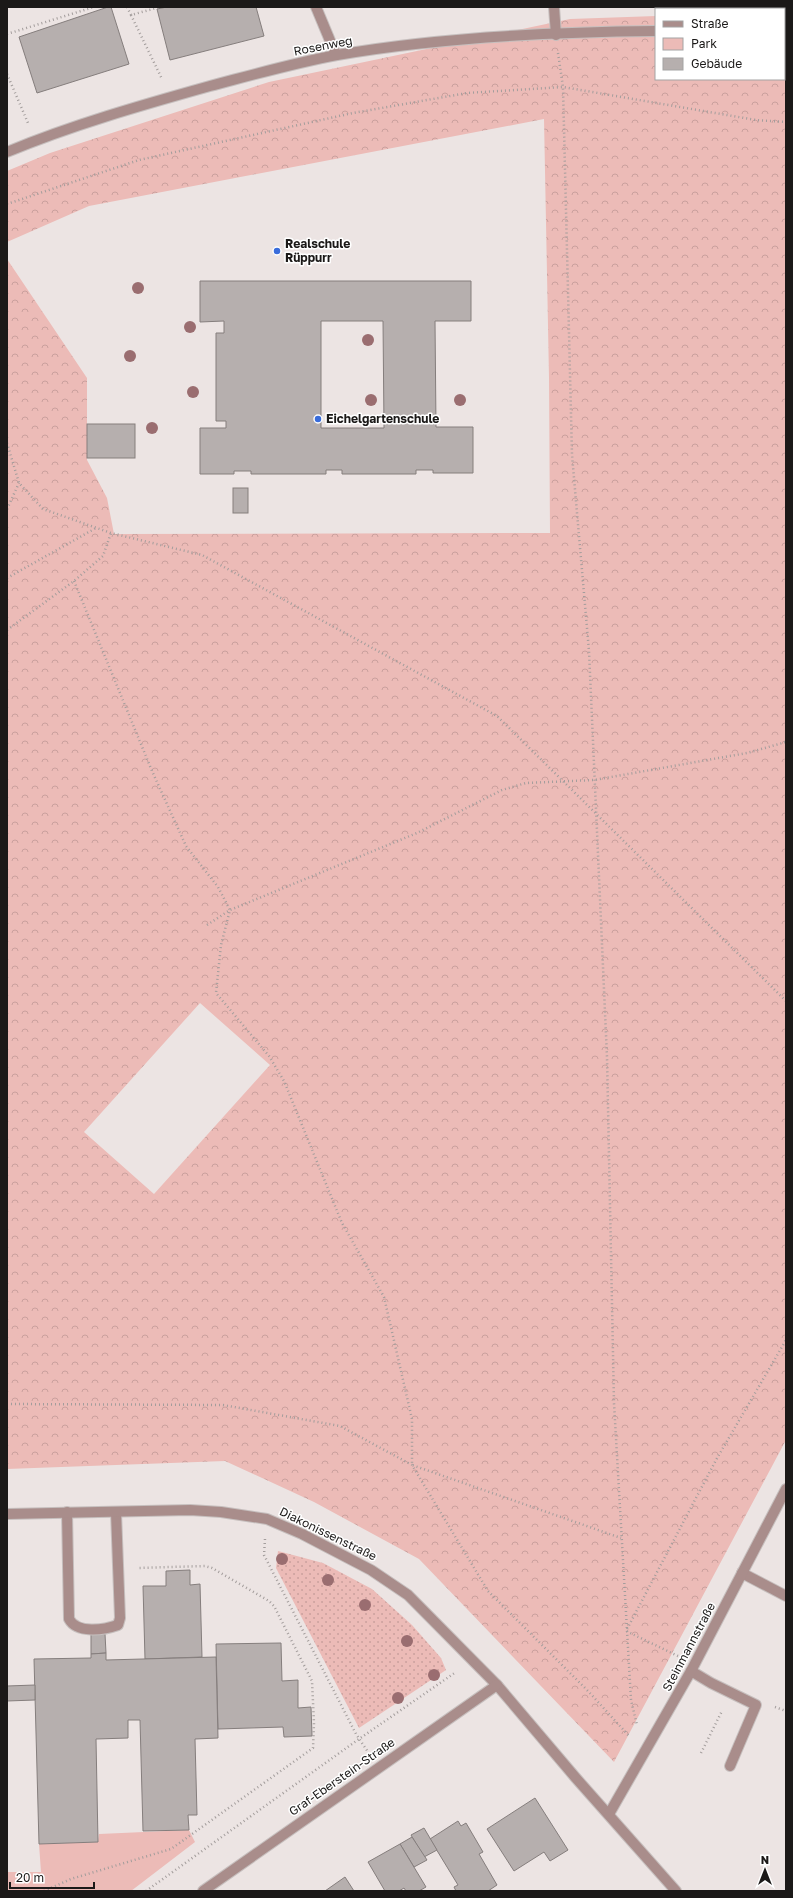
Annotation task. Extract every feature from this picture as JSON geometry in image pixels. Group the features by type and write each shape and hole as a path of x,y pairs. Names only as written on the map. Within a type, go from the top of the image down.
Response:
{"street":[{"path":"316,7 336,55"},
{"path":"554,7 556,35"},
{"name":"Rosenweg","path":"7,152 36,140 167,98 336,55 448,40 655,31"},
{"name":"Steinmannstraße","path":"609,1814 645,1754 693,1667 786,1489"},
{"name":"Diakonissenstraße","path":"7,1514 190,1510 221,1512 267,1519 336,1550 371,1570 408,1595 497,1686"},
{"path":"67,1512 69,1619 73,1625 80,1629 110,1628 118,1625 120,1618 116,1512"},
{"path":"742,1573 786,1596"},
{"path":"693,1667 711,1683 756,1705 730,1766"},
{"path":"497,1686 676,1891"},
{"name":"Graf-Eberstein-Straße","path":"203,1891 497,1686"}],"path":[{"path":"7,34 94,7"},
{"path":"127,7 162,77 167,98"},
{"path":"131,15 160,7"},
{"path":"556,35 563,87 572,455 589,651 607,1057 614,1404 631,1700 645,1754"},
{"path":"7,74 36,140"},
{"path":"7,204 139,160 338,116 467,93 563,87 756,120 786,122"},
{"path":"7,443 19,483 43,509 111,533 202,555 445,686 497,716 786,1000"},
{"path":"7,509 19,483"},
{"path":"7,578 96,528"},
{"path":"7,630 74,581 103,556 111,533"},
{"path":"74,581 152,771 186,846 218,887 230,910 221,945 216,993 270,1056 284,1081 342,1223 384,1298 412,1419 412,1465 488,1591 588,1691 645,1754"},
{"path":"207,925 230,910 417,833 502,790 526,784 565,783 594,780 747,753 786,742"},
{"path":"626,1631 716,1460 786,1340"},
{"path":"7,1404 223,1405 340,1426 412,1465 621,1538"},
{"path":"267,1519 264,1555 359,1739 379,1767"},
{"path":"44,1891 71,1879 171,1849 313,1748 314,1723 312,1681 274,1606 212,1568 205,1566 119,1569"},
{"path":"626,1631 693,1667"},
{"path":"146,1891 426,1691 474,1661"},
{"path":"701,1753 712,1730"}],"green space":[{"path":"786,10 786,1440 614,1762 419,1559 314,1502 225,1461 7,1469 7,259 87,378 87,460 107,498 114,534 550,533 549,377 544,119 89,206 7,242 7,171 50,153 269,82 570,19 655,16 655,80 785,80","holes":["200,1003 270,1065 154,1194 84,1132"]},
{"path":"278,1551 323,1563 372,1589 412,1625 441,1658 446,1670 359,1728 276,1568"},
{"path":"189,1830 195,1842 131,1891 7,1891 7,1872 41,1872 39,1844 98,1842 99,1834"}],"building":[{"path":"111,7 129,64 37,93 19,37"},
{"path":"167,7 256,7 264,36 170,60 157,9"},
{"path":"200,281 471,281 471,321 435,321 436,427 473,427 473,473 433,473 433,470 416,470 416,474 342,474 342,470 326,470 326,474 251,474 251,471 234,471 234,474 200,474 200,428 226,428 226,421 216,421 216,333 224,333 224,321 200,322","holes":["321,321 383,321 384,428 321,428"]},
{"path":"87,424 135,424 135,458 87,458"},
{"path":"233,488 248,488 248,513 233,513"},
{"path":"190,1570 190,1585 200,1584 202,1657 145,1659 143,1586 166,1586 166,1571"},
{"path":"91,1634 105,1634 106,1653 91,1654"},
{"path":"281,1643 282,1681 298,1680 298,1708 311,1707 312,1736 284,1737 283,1727 218,1729 216,1644"},
{"path":"106,1653 106,1660 216,1657 218,1738 195,1739 197,1815 188,1815 189,1830 143,1831 140,1720 128,1720 128,1738 96,1739 98,1842 39,1844 34,1659 91,1658 91,1654"},
{"path":"35,1685 35,1700 7,1701 7,1686"},
{"path":"535,1798 568,1850 550,1861 544,1852 514,1871 487,1829"},
{"path":"458,1821 461,1826 466,1823 483,1852 479,1854 497,1885 488,1891 456,1891 454,1887 458,1885 430,1839"},
{"path":"424,1828 437,1850 424,1857 411,1835"},
{"path":"412,1837 427,1860 414,1867 400,1844"},
{"path":"400,1844 426,1887 419,1891 406,1891 404,1888 399,1891 385,1891 368,1862"},
{"path":"345,1877 354,1891 325,1891"}],"place":[{"name":"Realschule Rüppurr","path":"277,251"},
{"name":"Eichelgartenschule","path":"318,419"}]}
